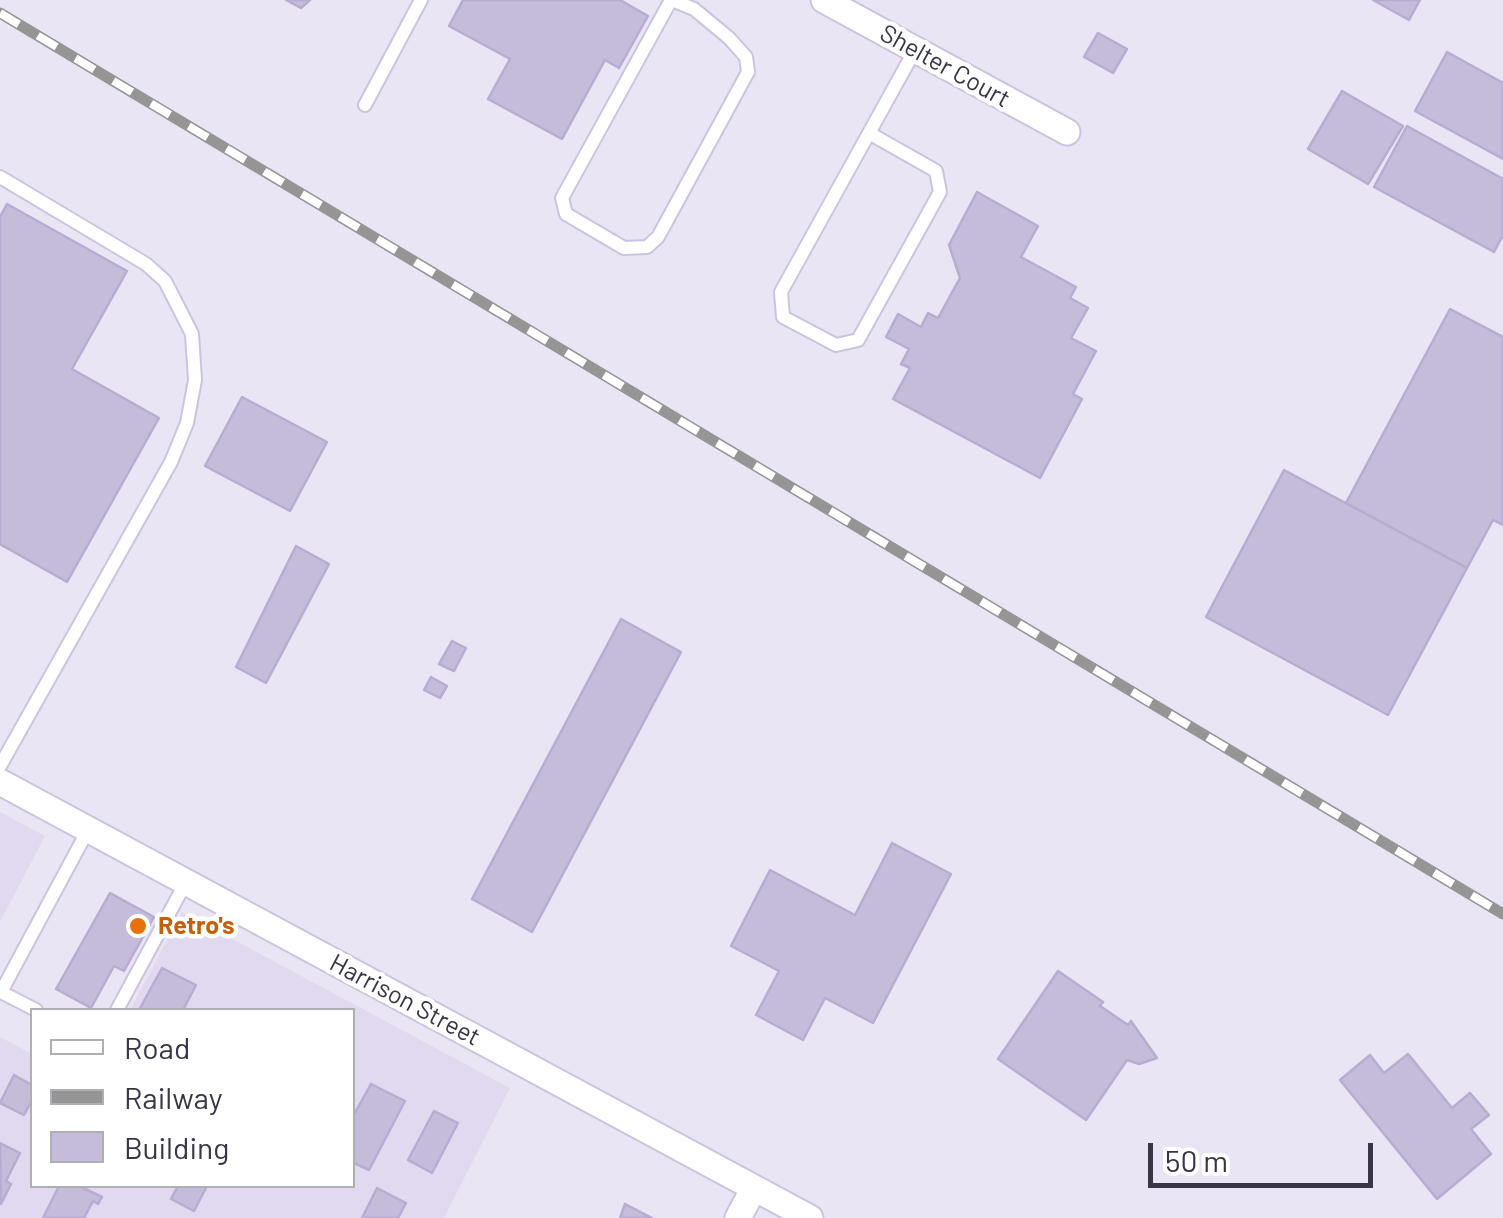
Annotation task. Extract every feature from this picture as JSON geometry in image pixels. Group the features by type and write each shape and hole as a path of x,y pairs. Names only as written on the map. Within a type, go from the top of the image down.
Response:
{"street":[{"name":"Shelter Court","path":"824,0 1067,132"},
{"name":"Harrison Street","path":"0,782 810,1218"},
{"path":"738,1218 754,1188"}],"lane":[{"path":"365,105 421,0"},
{"path":"671,0 694,10 729,38 746,57 748,72 658,237 647,248 624,248 566,214 562,198 671,0"},
{"path":"869,133 936,171 940,192 858,340 836,346 782,317 781,292 869,133 915,50"},
{"path":"0,176 146,264 165,281 192,334 195,380 187,423 171,462 0,766"},
{"path":"32,1008 1,992 88,830"},
{"path":"118,1008 186,882"}],"shaded area":[{"path":"0,812 45,836 0,922"},
{"path":"182,912 510,1088 444,1218 0,1218 0,1037 30,1053 30,1188 355,1188 355,1008 131,1008"}],"building":[{"path":"286,0 310,0 301,8"},
{"path":"463,0 620,0 648,16 619,68 605,60 562,139 488,99 510,59 449,26"},
{"path":"1373,0 1420,0 1409,20"},
{"path":"1098,33 1127,49 1113,73 1084,57"},
{"path":"1447,52 1503,83 1503,159 1415,111"},
{"path":"1342,91 1403,126 1368,184 1308,149"},
{"path":"1407,126 1503,179 1503,235 1494,252 1374,187"},
{"path":"977,192 1038,226 1021,257 1076,287 1070,298 1088,308 1071,338 1096,351 1073,394 1082,399 1040,478 893,399 910,368 901,364 909,349 886,337 898,314 921,327 928,313 938,318 960,278 949,245"},
{"path":"7,204 127,271 72,369 159,418 67,582 0,544 0,217"},
{"path":"1450,309 1503,337 1503,525 1493,520 1467,568 1346,503"},
{"path":"242,397 327,442 290,511 205,466"},
{"path":"1284,470 1467,568 1388,715 1206,617"},
{"path":"296,546 329,564 266,683 236,667"},
{"path":"621,619 681,652 532,932 472,899"},
{"path":"452,641 466,648 454,671 439,664"},
{"path":"431,677 447,686 440,698 424,690"},
{"path":"892,843 951,874 873,1023 825,998 803,1040 756,1015 779,971 731,946 770,870 855,915"},
{"path":"110,893 154,917 124,971 114,966 91,1008 56,989"},
{"path":"162,968 196,985 184,1008 140,1008"},
{"path":"1058,971 1103,1002 1100,1006 1128,1025 1131,1021 1157,1058 1139,1064 1127,1060 1086,1120 998,1059"},
{"path":"1408,1054 1452,1108 1470,1093 1489,1115 1471,1129 1491,1154 1437,1199 1340,1080 1370,1055 1384,1073"},
{"path":"14,1075 30,1084 30,1104 24,1115 0,1103"},
{"path":"371,1084 405,1101 369,1170 355,1163 355,1113"},
{"path":"434,1111 458,1123 432,1173 408,1160"},
{"path":"0,1143 20,1153 6,1181 11,1184 1,1204"},
{"path":"58,1188 83,1188 102,1197 98,1204 93,1201 84,1218 43,1218"},
{"path":"177,1188 206,1188 194,1211 171,1199"},
{"path":"377,1188 406,1203 398,1218 362,1218"},
{"path":"625,1204 652,1218 620,1218"}],"railway":[{"path":"0,13 1503,914"}],"place":[{"name":"Retro's","path":"138,926"}]}
